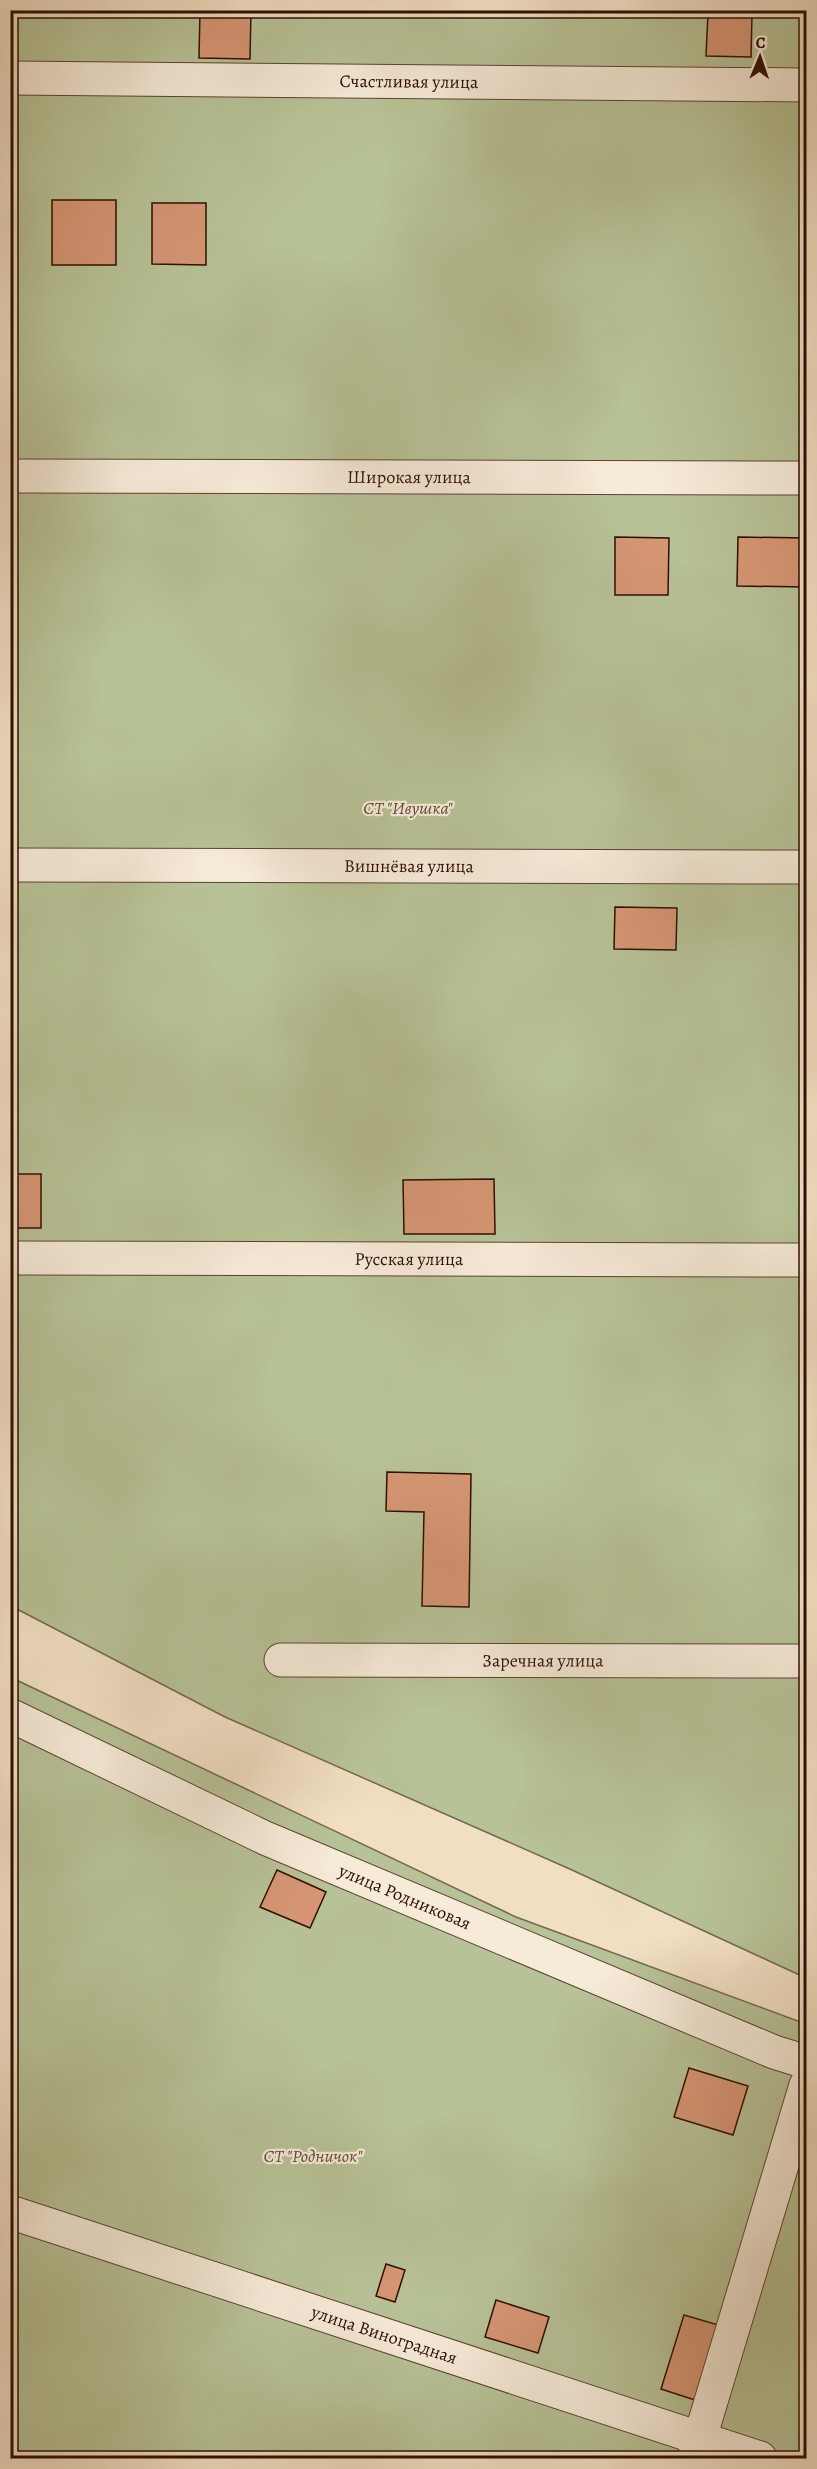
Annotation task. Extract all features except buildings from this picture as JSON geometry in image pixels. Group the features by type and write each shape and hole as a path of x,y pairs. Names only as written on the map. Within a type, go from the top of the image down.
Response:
{"street":[{"name":"Счастливая улица","path":"10,78 807,85"},
{"name":"Широкая улица","path":"10,476 807,478"},
{"name":"Вишнёвая улица","path":"10,865 807,867"},
{"name":"Русская улица","path":"10,1258 807,1260"},
{"name":"Заречная улица","path":"281,1660 807,1661"},
{"name":"улица Родниковая","path":"10,1715 265,1838 774,2052 807,2062"},
{"path":"698,2449 807,2085"},
{"name":"улица Виноградная","path":"10,2212 698,2449 760,2458"}],"green space":[{"name":"СТ \"Ивушка\"","path":"10,11 806,11 806,1978 572,1870 225,1717 11,1606"},
{"name":"СТ \"Родничок\"","path":"10,1677 516,1917 806,2024 806,2458 11,2458"}]}
